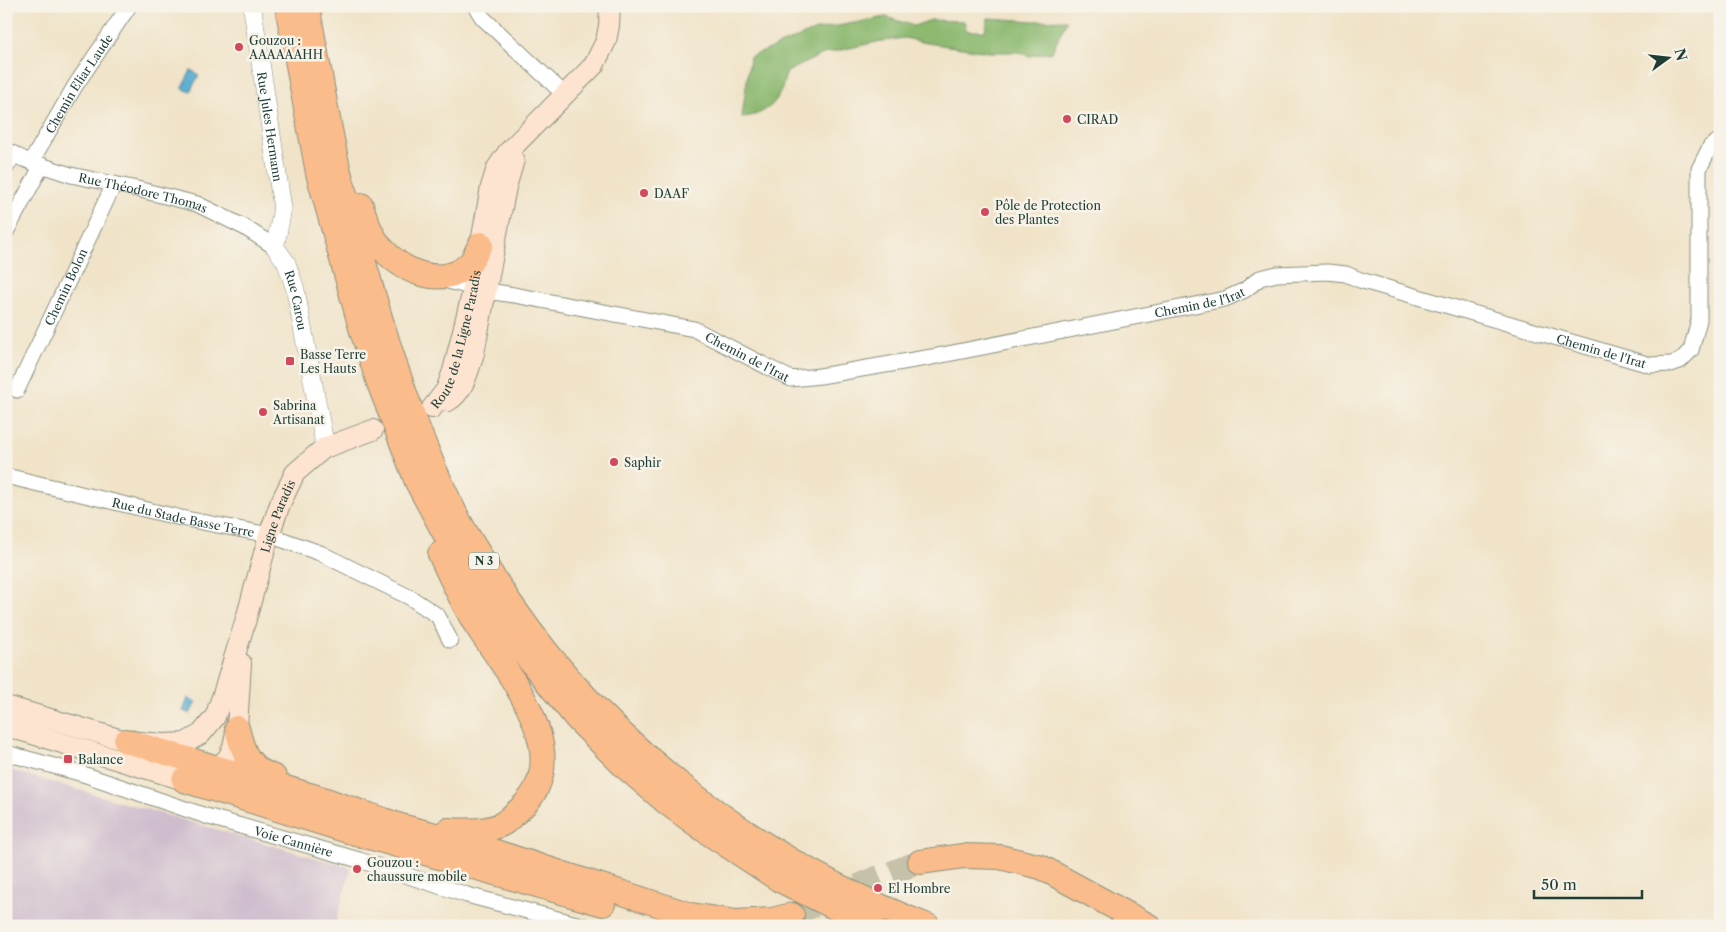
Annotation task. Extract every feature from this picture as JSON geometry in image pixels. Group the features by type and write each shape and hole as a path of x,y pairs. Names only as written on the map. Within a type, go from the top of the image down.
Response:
{"highway":[{"name":"N 3","path":"287,6 318,173 360,328 417,482 465,572 501,625 577,719 625,767 666,803 778,879 872,926"},
{"name":"N 3","path":"307,6 338,168 380,322 398,375 434,467 457,516 512,608 588,700 640,752 677,783 783,856 839,888 928,926"},
{"path":"313,6 348,165 365,217 380,246 400,265 419,274 441,276 459,272 470,263 481,244"},
{"name":"N 3","path":"379,382 419,507 456,591 528,707 539,733 543,758 540,778 534,792 524,805 504,823 482,829 464,831 401,826"},
{"path":"237,728 242,749 251,764 265,774 296,785 323,799"},
{"path":"126,741 323,799 401,826 471,844 691,915 736,922 772,920 792,915"},
{"path":"184,780 348,831 680,926"},
{"path":"920,862 963,856 1000,857 1041,867 1149,926"}],"main road":[{"name":"Route de la Ligne Paradis","path":"528,131 512,164 480,289 453,371 446,390 432,408 453,398 467,377 476,344 480,289 481,244 491,187 497,168 508,152 528,131 594,65 606,41 610,6"},
{"path":"480,289 492,220 491,187"},
{"name":"Ligne Paradis","path":"126,741 164,744 186,743 201,734 215,717 246,619 269,535 280,504 295,474 324,448 373,430"},
{"name":"Ligne Paradis","path":"217,768 228,758 233,747 237,728 240,669 246,619"},
{"path":"6,706 126,741"},
{"path":"6,726 184,780 217,768"}],"street":[{"name":"Chemin Eliar Laude","path":"6,232 36,164 75,86 129,6"},
{"name":"Rue Jules Hermann","path":"252,6 282,206 282,218 276,235 275,246"},
{"path":"475,6 483,18 565,95"},
{"name":"Chemin de l'Irat","path":"419,274 480,289 694,329 791,379 820,376 932,357 1225,299 1245,290 1260,278 1277,274 1327,272 1346,274 1360,280 1650,364 1671,364 1680,361 1688,354 1699,320 1699,169 1710,146 1720,140"},
{"name":"Rue Théodore Thomas","path":"10,152 36,164 71,175 197,204 244,227 275,246"},
{"path":"6,168 10,152"},
{"name":"Chemin Bolon","path":"17,390 114,184"},
{"name":"Rue Carou","path":"275,246 286,262 295,288 324,448"},
{"name":"Rue du Stade Basse Terre","path":"6,476 181,518 269,535 320,553 411,598 438,616 450,640"},
{"name":"Voie Cannière","path":"6,753 83,774 206,816 359,860 467,895 584,926"}],"shaded area":[{"path":"6,769 351,868 335,926 6,926"}],"green space":[{"path":"886,17 914,26 931,20 964,21 967,31 985,31 988,18 1034,21 1067,20 1052,52 1030,56 1017,52 989,52 905,38 881,41 823,54 787,72 779,95 768,108 753,115 742,117 750,57 816,30"}],"water":[{"path":"191,70 199,75 190,92 182,88"},
{"path":"188,698 196,702 190,714 183,711"}],"tunnel":[{"path":"792,915 877,878 920,862"}],"place":[{"name":"Gouzou : AAAAAAHH","path":"239,47"},
{"name":"CIRAD","path":"1067,119"},
{"name":"DAAF","path":"644,193"},
{"name":"Pôle de Protection des Plantes","path":"985,212"},
{"name":"Basse Terre Les Hauts","path":"290,361"},
{"name":"Sabrina Artisanat","path":"263,412"},
{"name":"Saphir","path":"614,462"},
{"name":"Balance","path":"68,759"},
{"name":"Gouzou : chaussure mobile","path":"357,869"},
{"name":"El Hombre","path":"878,888"}]}
